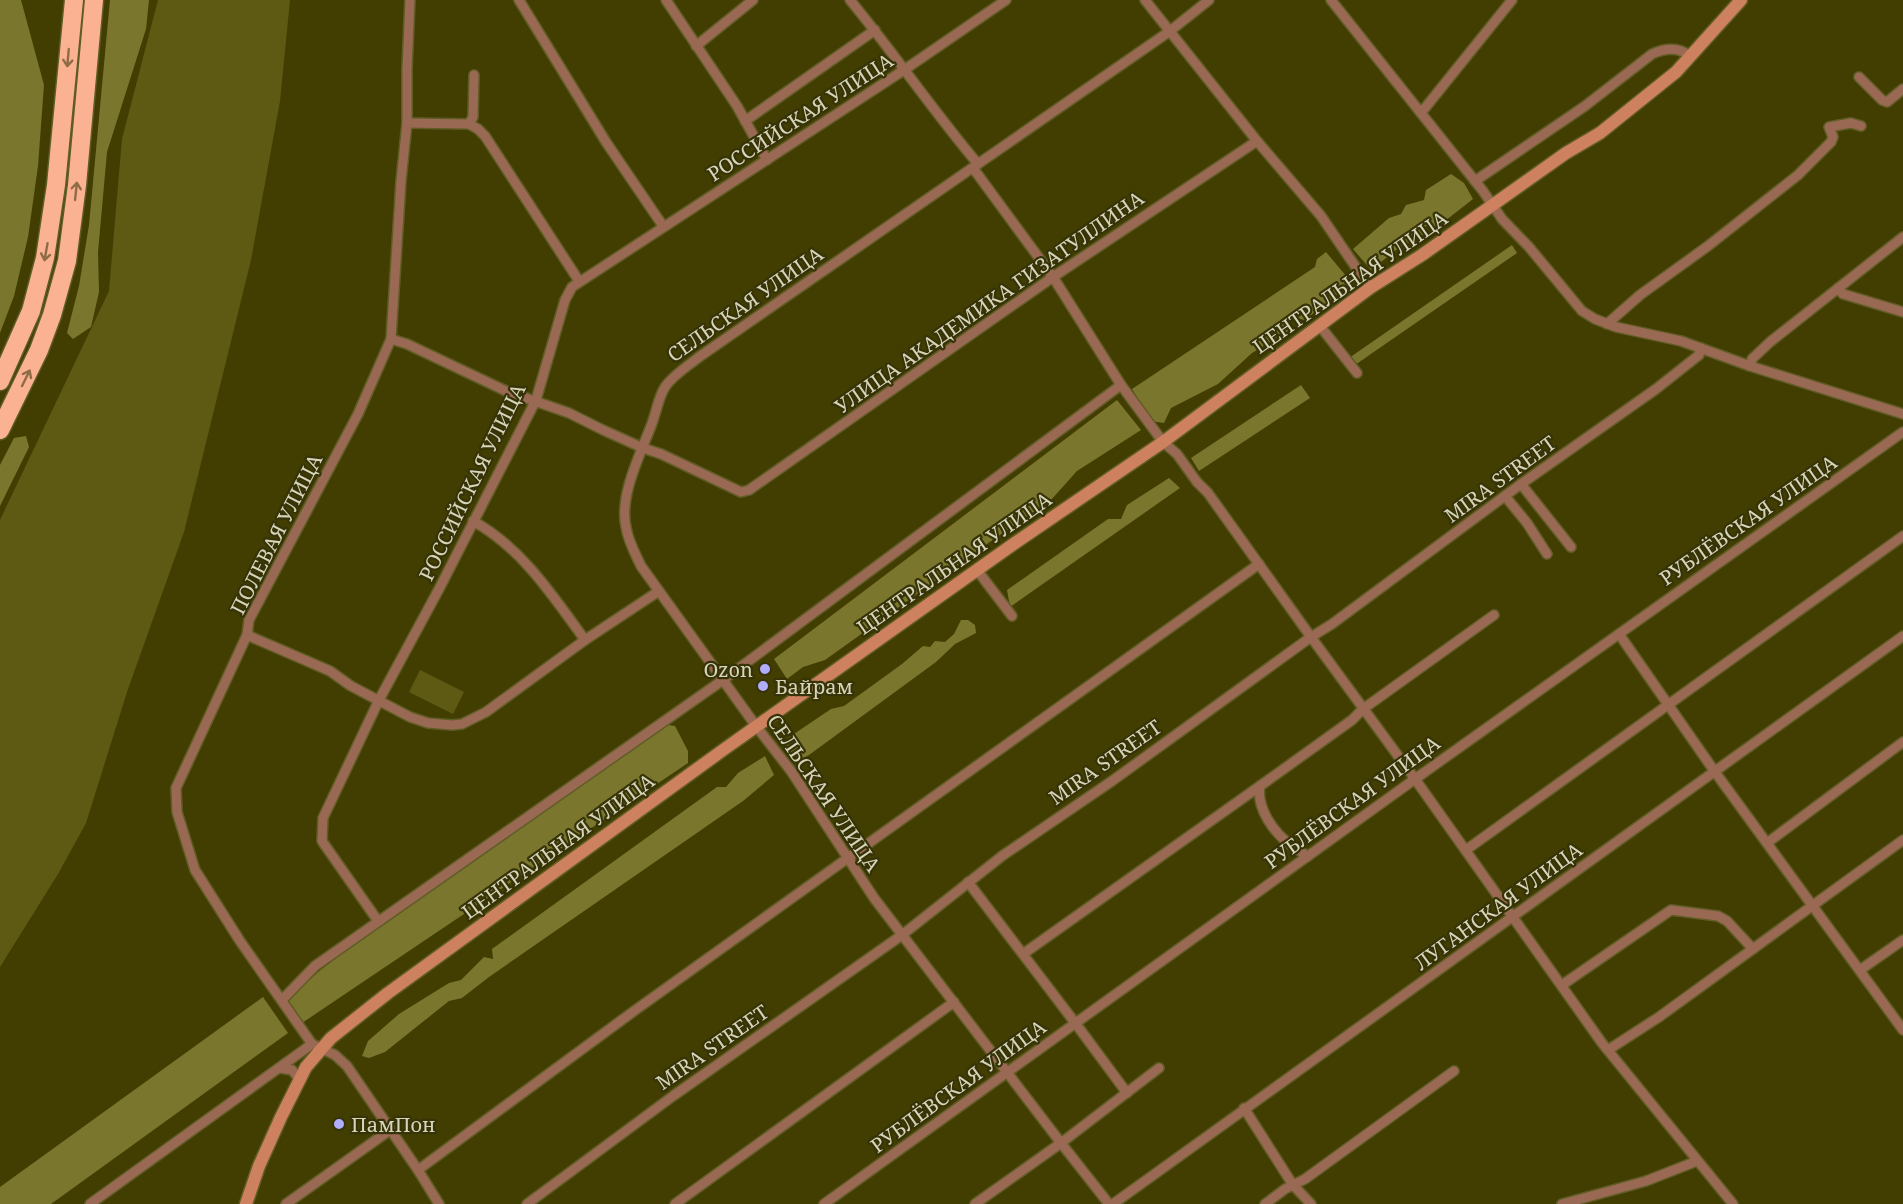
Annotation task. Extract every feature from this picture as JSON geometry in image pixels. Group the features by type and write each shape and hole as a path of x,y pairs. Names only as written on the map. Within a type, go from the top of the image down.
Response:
{"highway":[{"path":"0,381 31,311 45,258 56,185 74,0"},
{"path":"0,430 39,351 67,261 77,185 94,0"}],"street":[{"name":"ПОЛЕВАЯ УЛИЦА","path":"316,1047 240,941 195,870 177,812 176,788 247,635 249,620 358,414 391,339 407,123 410,0"},
{"path":"519,0 606,142 663,226"},
{"path":"666,0 745,121 767,160"},
{"path":"696,46 753,0"},
{"path":"850,0 976,166 1053,277 1121,385 1163,441 1178,454 1197,482 1208,493 1608,1050 1733,1204"},
{"name":"РОССИЙСКАЯ УЛИЦА","path":"378,921 322,841 323,818 379,700 536,400 572,287 904,70 1006,0"},
{"path":"1144,0 1257,141 1321,216 1370,288"},
{"name":"СЕЛЬСКАЯ УЛИЦА","path":"1111,1204 1060,1143 902,935 848,859 791,771 659,591 636,557 625,526 625,511 628,490 663,391 670,380 699,357 1170,31 1209,0"},
{"path":"1331,0 1475,180 1502,219 1529,247 1582,311 1595,320 1607,324 1681,340 1750,366 1903,414"},
{"path":"1421,113 1512,0"},
{"name":"ЦЕНТРАЛЬНАЯ УЛИЦА","path":"246,1204 276,1127 316,1047 756,726 1163,441 1370,288 1422,255 1566,153 1600,133 1658,88 1741,0"},
{"path":"745,121 875,30"},
{"path":"1475,180 1585,106 1652,54 1670,49 1685,52 1690,56"},
{"path":"469,124 473,117 474,75"},
{"path":"1859,77 1882,100 1887,102 1903,89"},
{"path":"407,123 469,124 486,136 579,281"},
{"path":"1607,324 1640,295 1708,246 1798,175 1831,142 1833,137 1829,127 1851,123 1861,126"},
{"name":"УЛИЦА АКАДЕМИКА ГИЗАТУЛЛИНА","path":"643,448 661,454 741,492 749,490 1053,277 1257,141"},
{"path":"1750,366 1752,359 1770,342 1903,237"},
{"path":"1838,288 1842,294 1903,312"},
{"path":"1320,326 1357,373"},
{"path":"391,339 407,344 506,391 569,413 643,448"},
{"name":"MIRA STREET","path":"527,1204 673,1096 902,935 1002,856 1112,781 1332,624 1521,484 1656,388 1699,355 1701,348"},
{"path":"282,1000 315,966 723,680 1121,385"},
{"name":"РУБЛЁВСКАЯ УЛИЦА","path":"825,1204 1415,779 1903,432"},
{"path":"1521,484 1571,548"},
{"path":"1505,496 1527,523 1547,554"},
{"path":"473,521 526,563 585,640"},
{"path":"1466,850 1903,536"},
{"path":"418,1170 625,1018 1258,564"},
{"path":"977,570 1012,616"},
{"path":"247,635 330,671 351,686 410,717 442,725 462,724 486,712 585,640 659,591"},
{"path":"1023,954 1352,720 1494,615"},
{"path":"1619,634 1715,772 1902,1025"},
{"name":"ЛУГАНСКАЯ УЛИЦА","path":"1111,1204 1903,636"},
{"path":"1767,843 1903,742"},
{"path":"1260,786 1258,794 1267,820 1291,845 1307,857"},
{"path":"1608,1050 1659,1017 1903,840"},
{"path":"968,882 1127,1093"},
{"path":"1562,985 1671,910 1718,916 1727,921 1753,949"},
{"path":"1860,970 1903,940"},
{"path":"675,1204 954,1002"},
{"path":"90,1204 280,1068 316,1047 335,1055 347,1066 439,1204"},
{"path":"280,1068 292,1070 300,1080"},
{"path":"975,1204 1160,1068"},
{"path":"1265,1204 1305,1179 1454,1071"},
{"path":"1244,1108 1293,1185 1311,1204"},
{"path":"286,1204 390,1130"},
{"path":"1562,1204 1646,1181 1697,1161"}],"shaded area":[{"path":"0,0 21,0 44,85 38,166 28,237 14,296 0,333"},
{"path":"110,0 149,0 146,29 107,152 98,252 99,292 91,327 73,339 67,333 79,286 89,225"},
{"path":"158,0 290,0 280,101 251,260 184,532 127,692 86,823 58,874 0,967 0,520 109,291 122,139"},
{"path":"1451,174 1464,183 1473,199 1436,228 1427,226 1421,228 1425,234 1396,250 1371,270 1353,249 1389,218 1401,214 1406,205 1424,200 1426,190"},
{"path":"1512,245 1517,253 1355,365 1349,358"},
{"path":"1326,252 1352,283 1305,320 1296,318 1287,323 1288,331 1252,353 1218,384 1171,408 1164,423 1151,421 1132,389 1315,267 1317,259"},
{"path":"1301,385 1310,398 1199,471 1191,458"},
{"path":"1117,400 1141,430 1077,471 1050,501 825,660 803,667 787,679 774,659"},
{"path":"26,436 29,447 0,506 0,465 14,438"},
{"path":"1169,478 1180,488 1010,607 1007,590 1108,519 1121,519 1127,505"},
{"path":"961,620 968,620 975,625 976,633 955,644 936,662 809,755 798,761 789,759 783,746 788,738 831,709 844,706 923,646 930,647 935,641 945,642 954,634"},
{"path":"420,670 464,692 453,714 409,692"},
{"path":"668,725 675,726 688,751 688,763 302,1023 287,1000 318,972 385,920"},
{"path":"765,756 774,775 743,801 462,998 449,1001 385,1052 369,1058 362,1056 368,1041 399,1014 449,983 461,980 484,957 493,959 492,949 717,787 726,787 738,773"},
{"path":"263,997 288,1033 51,1204 0,1204 0,1187"}],"place":[{"name":"Ozon","path":"765,669"},
{"name":"Байрам","path":"763,686"},
{"name":"ПамПон","path":"339,1124"}]}
